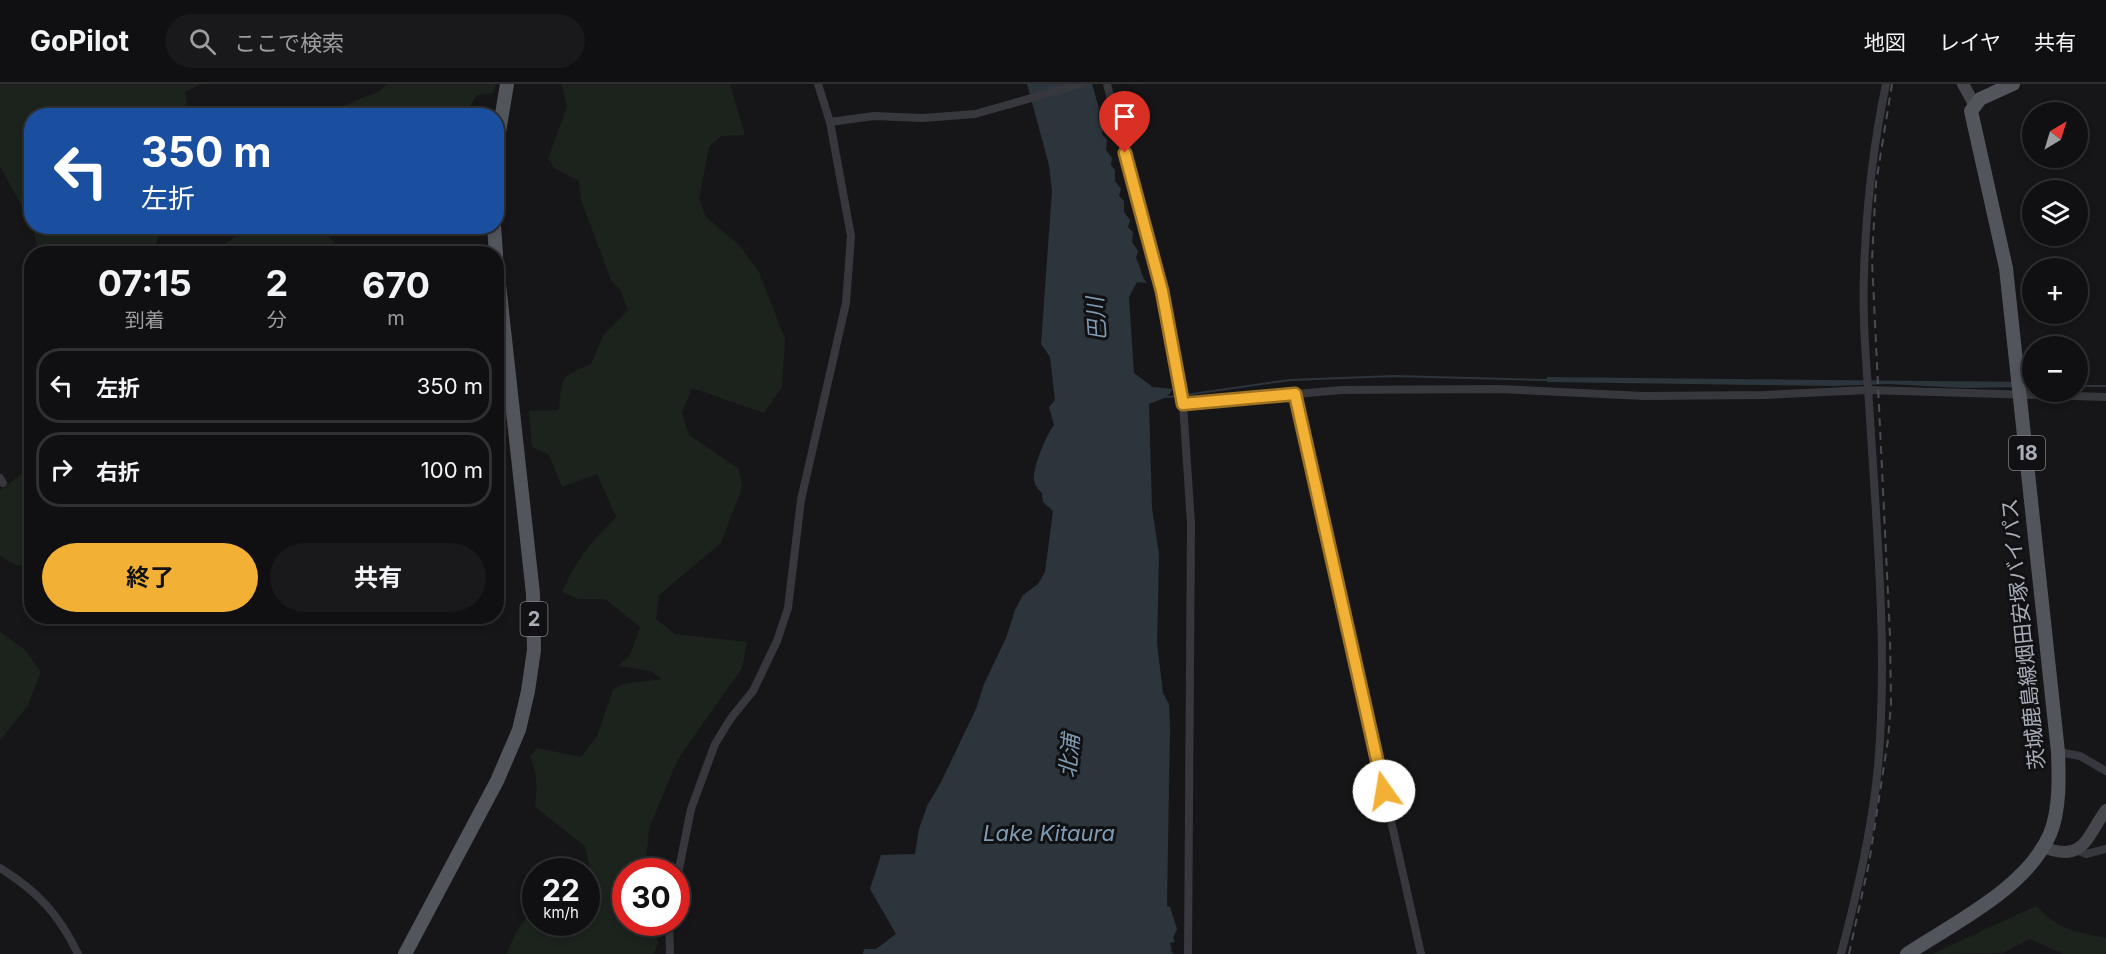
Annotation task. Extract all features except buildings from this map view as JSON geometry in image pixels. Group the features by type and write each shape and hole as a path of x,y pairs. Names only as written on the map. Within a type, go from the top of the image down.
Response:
{"main road":[{"path":"503,108 507,84"},
{"path":"1963,84 1974,104 2013,84"},
{"name":"茨城鹿島線烟田安塚バイパス","path":"1974,104 1971,111 1973,124 1984,162 2006,268 2058,752 2059,771 2055,817 2043,847"},
{"name":"2","path":"405,954 497,781 519,730 531,675 535,629 533,594 504,328"},
{"path":"2043,847 2064,855 2076,850 2086,842 2106,810"},
{"name":"18","path":"1907,954 2011,884 2043,847"}],"street":[{"path":"681,858 691,809 715,744 731,718 753,691 777,641 788,608 801,500 846,303 851,236 830,122 818,84"},
{"path":"830,122 874,116 923,118 975,114 1081,84"},
{"path":"1107,84 1162,291 1183,401 1191,523 1188,954"},
{"path":"1841,954 1865,852 1878,769 1881,651 1864,274 1870,181 1886,84"},
{"path":"1183,401 1342,390 1498,389 1600,395 1766,395 1868,389 2106,397"},
{"path":"1295,394 1421,954"},
{"path":"2058,752 2080,756 2106,771"},
{"path":"2076,850 2086,854 2106,849"},
{"path":"0,868 49,906 66,928 78,954"},
{"path":"669,936 670,954"}],"shaded area":[{"path":"0,84 201,84 185,92 188,108 24,108 24,210 0,166"},
{"path":"387,84 496,84 493,93 477,95 469,108 338,108 380,91"},
{"path":"562,84 730,84 745,135 721,136 709,147 699,199 706,217 739,245 759,272 785,339 782,387 764,413 692,388 682,413 689,435 739,469 742,488 721,543 659,595 656,619 675,634 747,642 742,668 678,759 649,828 646,858 612,858 612,936 656,936 658,944 653,954 507,954 522,923 522,936 600,936 600,858 588,858 585,846 535,807 536,782 530,757 537,748 581,757 597,736 613,690 623,684 662,679 650,671 618,666 630,655 640,627 605,599 578,599 562,592 585,552 616,517 597,474 562,487 549,455 532,447 529,411 559,410 564,380 573,372 591,364 603,336 628,310 620,289 611,280 581,200 579,181 554,168 548,158 567,107"},
{"path":"35,234 159,234 155,246 37,246"},
{"path":"328,234 337,246 222,246 237,235"},
{"path":"24,472 24,566 16,565 0,556 0,491"},
{"path":"0,632 24,649 41,672 28,705 0,741"},
{"path":"2036,906 2053,921 2068,929 2106,938 2106,954 2064,954 2030,939 2002,953 1932,954"}],"water":[{"name":"Lake Kitaura","path":"1027,84 1092,84 1099,108 1098,119 1103,127 1102,134 1107,140 1106,150 1112,158 1111,165 1115,170 1115,181 1121,189 1119,196 1124,201 1124,212 1130,220 1128,227 1133,232 1132,242 1138,251 1136,258 1147,283 1137,282 1129,297 1134,373 1153,387 1173,389 1167,397 1149,404 1152,508 1159,554 1157,643 1163,693 1169,704 1167,906 1170,907 1177,929 1173,938 1175,942 1170,943 1172,951 1169,949 1174,954 863,954 864,949 876,949 896,934 870,889 881,855 915,854 919,829 927,806 976,709 984,684 1006,638 1015,610 1023,595 1038,584 1045,572 1053,511 1043,502 1042,493 1035,484 1034,475 1041,451 1054,425 1049,407 1055,400 1050,357 1041,344 1052,191 1049,165"},
{"path":"1547,377 2022,382 2022,387 1963,388 1888,384 1833,386 1547,382"}],"waterway":[{"path":"1185,395 1290,380 1394,376 1547,380"},
{"path":"2088,386 2106,386"},
{"path":"1167,397 1179,396"}],"railway":[{"path":"1849,954 1869,863 1888,740 1891,704 1890,636 1872,260 1876,183 1892,84"}],"route":[{"path":"1125,153 1162,291 1183,404 1295,394 1384,791"}],"water label":[{"name":"巴川","path":"1096,319"},
{"name":"北浦","path":"1069,756"}]}
